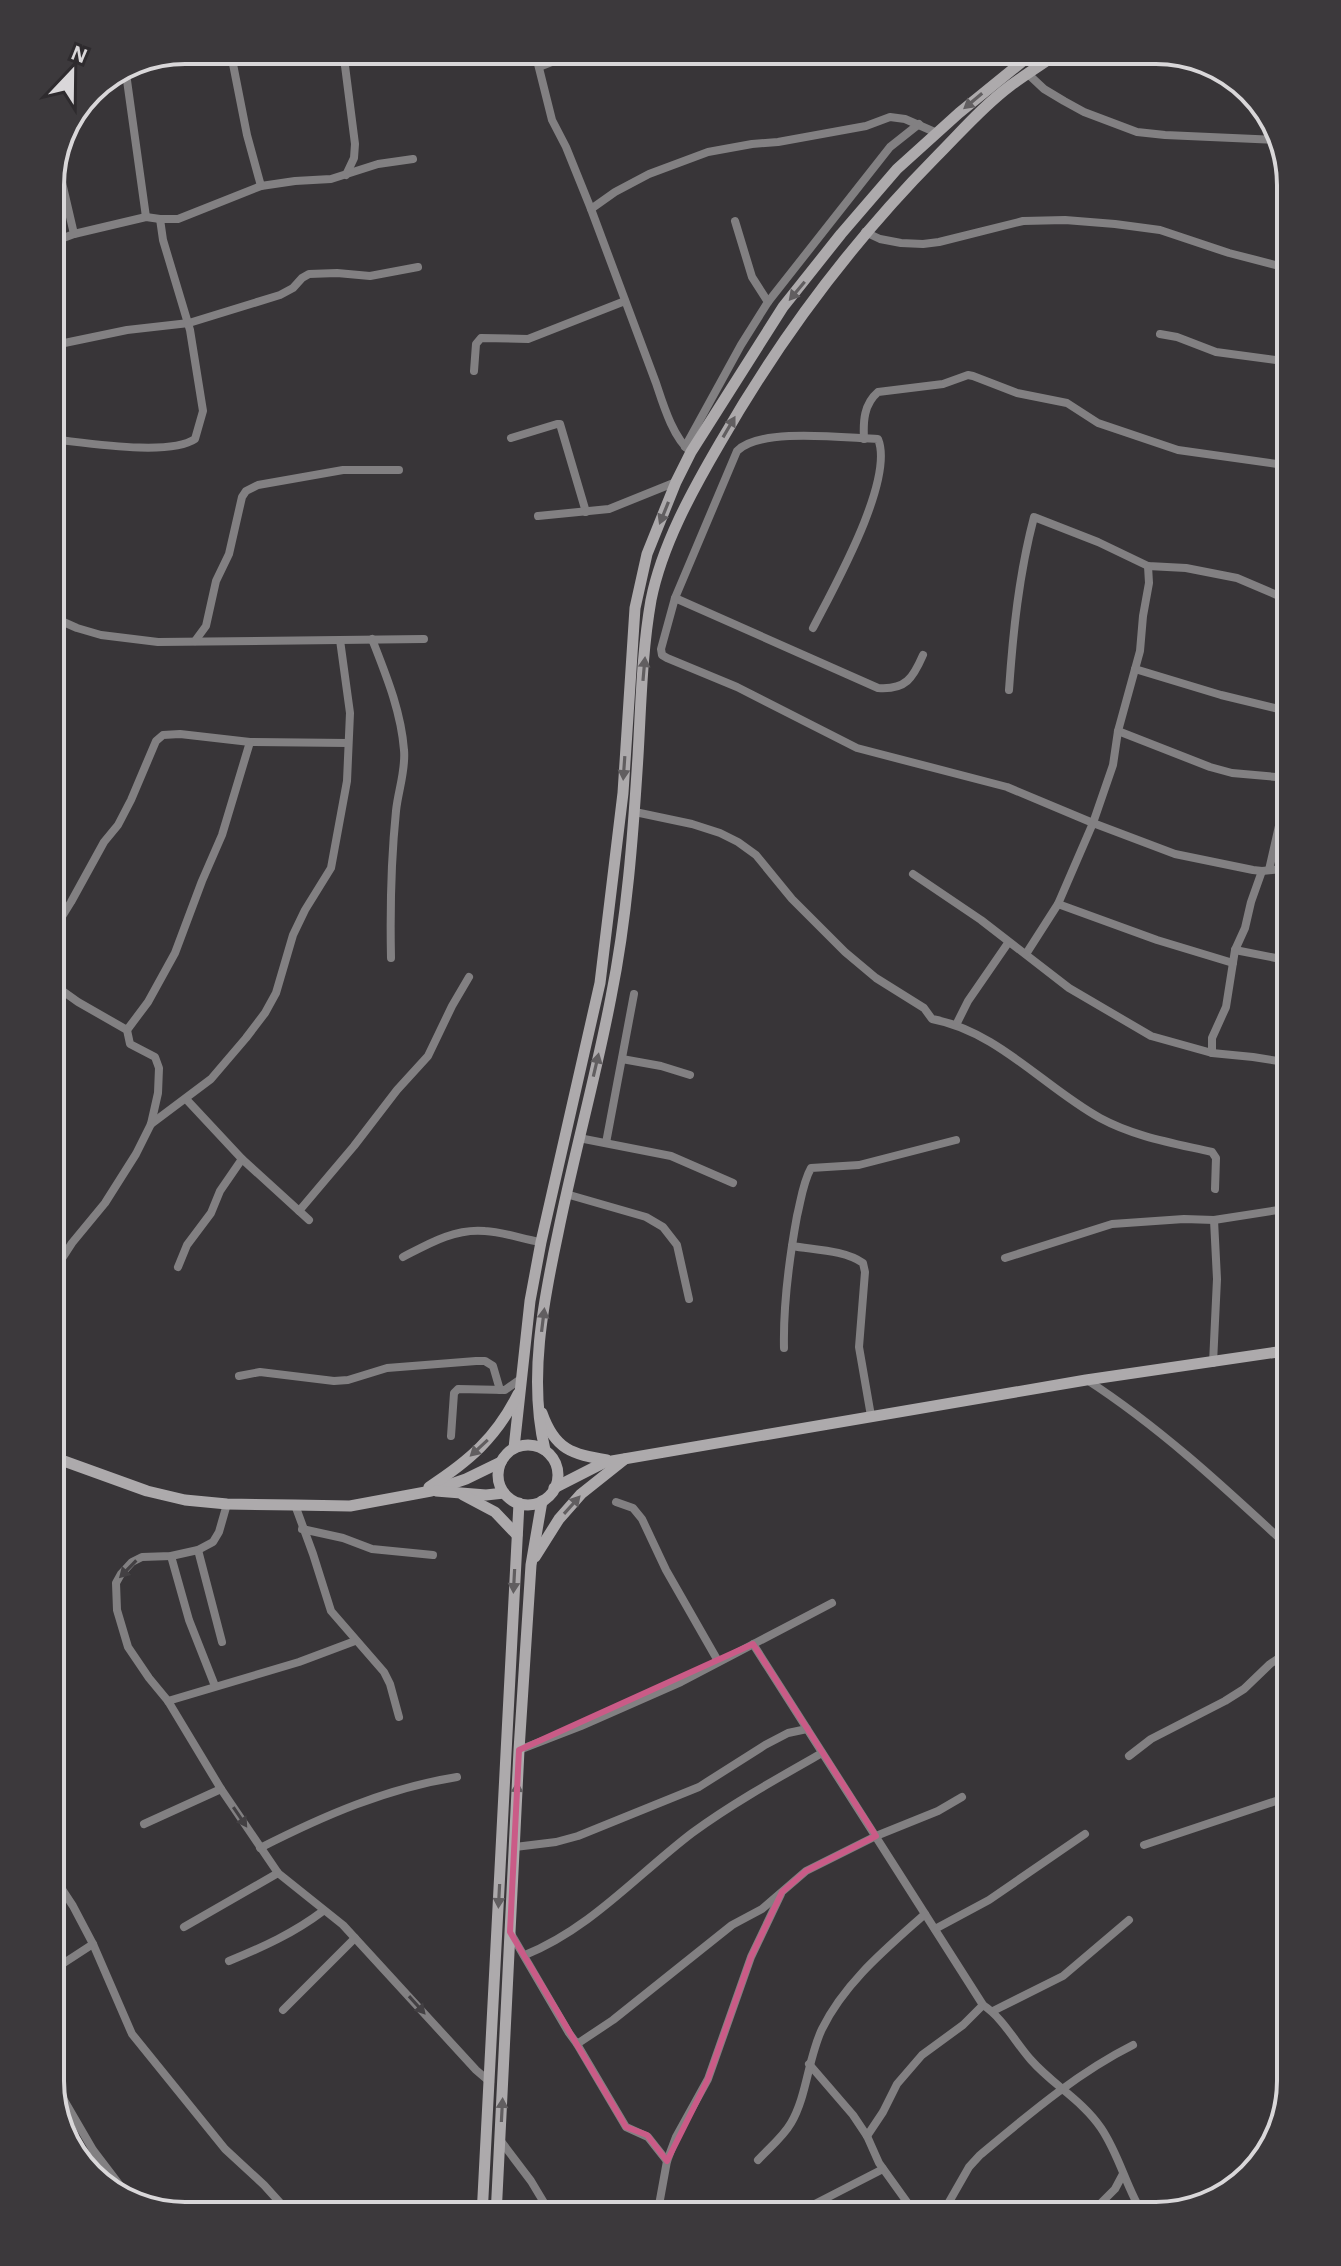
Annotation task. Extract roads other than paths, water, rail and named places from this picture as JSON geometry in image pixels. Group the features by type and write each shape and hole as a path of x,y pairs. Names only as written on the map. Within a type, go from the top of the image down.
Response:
{"main road":[{"path":"514,1448 530,1301 600,983 623,793 632,635 647,554 688,450 783,307 882,185 982,93 1019,64"},
{"path":"554,1488 558,1475 539,1426 540,1346 548,1283 611,997 623,927 635,812 648,623 658,573 701,475 750,391 801,315 865,232 898,196 980,112 1042,64"},
{"path":"607,1462 548,1453 527,1445 514,1448 504,1456 498,1475 504,1493 519,1503 534,1504 542,1501 554,1488 607,1462 1086,1380 1277,1352"},
{"path":"425,1492 487,1442 500,1425 521,1382"},
{"path":"538,1397 551,1433 559,1444 578,1454 607,1462"},
{"path":"531,1565 559,1519 574,1502 627,1458"},
{"path":"64,1461 147,1491 185,1500 227,1504 350,1506 425,1492 466,1479 501,1462"},
{"path":"425,1492 504,1493"},
{"path":"459,1493 495,1512 517,1535"},
{"path":"497,2202 519,1750 531,1565 542,1501"},
{"path":"483,2202 519,1503"}],"street":[{"path":"233,64 261,186"},
{"path":"345,64 355,144 354,158 346,175"},
{"path":"538,64 552,120 591,209 664,409 688,450"},
{"path":"539,67 547,64"},
{"path":"1028,74 1044,89 1084,112 1137,132 1268,139"},
{"path":"127,79 146,217"},
{"path":"591,209 649,174 708,152 866,126 890,117 905,119 937,133"},
{"path":"688,450 741,345 768,302 890,147 919,124"},
{"path":"64,238 146,217 178,219 261,186 331,179 378,164 413,159"},
{"path":"64,191 74,234"},
{"path":"64,440 139,448 184,445 195,439 203,411 189,323 163,240 160,219"},
{"path":"735,221 752,277 768,302"},
{"path":"865,232 880,239 923,244 1023,221 1115,224 1160,230 1277,265"},
{"path":"64,343 127,330 189,323 280,295 309,274 370,276 418,267"},
{"path":"474,371 476,344 481,338 528,339 625,301"},
{"path":"1160,334 1216,352 1277,360"},
{"path":"864,439 864,418 869,401 878,392 943,384 968,375 1017,393 1067,403 1098,423 1178,450 1277,464"},
{"path":"511,438 560,424 586,512"},
{"path":"813,628 861,534 879,469 881,445 878,439 807,434 742,446 737,451 675,598 662,655 737,687 771,707 857,748 1007,787 1175,854 1231,867 1277,870"},
{"path":"195,641 206,626 216,581 229,554 246,491 258,485 343,470 399,470"},
{"path":"538,516 609,509 676,482"},
{"path":"1009,690 1013,632 1034,517 1148,566 1186,568 1237,578 1277,595"},
{"path":"1026,954 1058,904 1093,823 1113,765 1118,731 1140,651 1149,583 1148,566"},
{"path":"675,598 878,688 887,689 906,683 915,674 923,655"},
{"path":"64,622 89,632 126,640 158,642 424,639"},
{"path":"206,626 211,641"},
{"path":"372,639 393,694 405,755 397,800 392,860 391,958"},
{"path":"151,1124 175,1102 186,1099 211,1079 265,1013 276,993 293,935 331,868 347,781 350,713 340,640"},
{"path":"1135,669 1277,709"},
{"path":"1118,731 1210,767 1232,773 1277,775"},
{"path":"64,913 104,842 118,825 160,737 168,733 250,742 348,743"},
{"path":"127,1030 148,1002 175,953 222,835 250,742"},
{"path":"635,812 692,824 738,842 756,855 824,932 876,978 924,1008 932,1019 956,1025 1004,1052 1070,1099 1119,1127 1162,1142 1212,1152 1216,1158 1215,1189"},
{"path":"1212,1053 1212,1038 1226,1007 1235,950 1245,928 1251,902 1266,871 1277,827"},
{"path":"913,874 981,920 1069,988 1131,1026 1170,1042 1212,1053 1277,1061"},
{"path":"1058,904 1157,940 1233,963"},
{"path":"956,1025 968,1001 1008,943"},
{"path":"1235,950 1277,958"},
{"path":"299,1211 428,1056 469,977"},
{"path":"64,992 127,1030 130,1044 155,1057 159,1068 158,1093 151,1124 136,1154 105,1203 64,1255"},
{"path":"606,1143 634,994"},
{"path":"622,1059 690,1075"},
{"path":"186,1099 242,1159 309,1220"},
{"path":"579,1138 671,1156 733,1183"},
{"path":"784,1348 784,1304 792,1246 803,1188 811,1168 859,1165 956,1140"},
{"path":"178,1267 187,1245 211,1213 220,1191 242,1159"},
{"path":"566,1194 646,1217 663,1227 677,1245 689,1299"},
{"path":"1005,1258 1112,1224 1214,1220 1277,1210"},
{"path":"1213,1363 1217,1279 1214,1220"},
{"path":"403,1257 438,1239 469,1231 487,1231 541,1242"},
{"path":"792,1246 843,1254 863,1263 865,1272 859,1347 871,1416"},
{"path":"239,1376 260,1372 334,1381 387,1368 485,1361 493,1366 500,1390"},
{"path":"1086,1380 1125,1405 1277,1536"},
{"path":"451,1436 454,1393 458,1389 500,1390 521,1382"},
{"path":"616,1502 633,1508 642,1519 666,1570 718,1661"},
{"path":"227,1504 213,1542 198,1550 171,1556 150,1556 132,1562 121,1574 116,1583 117,1610 128,1647 168,1701 221,1789 278,1873 343,1925 490,2082"},
{"path":"295,1505 331,1611 384,1672 399,1717"},
{"path":"302,1529 343,1538 372,1549 433,1555"},
{"path":"198,1550 222,1642"},
{"path":"171,1556 189,1620 215,1686"},
{"path":"519,1750 681,1682 832,1603"},
{"path":"168,1701 308,1659 355,1641"},
{"path":"753,1644 983,2005 993,2011 1029,2059 1082,2104 1101,2128 1120,2161 1135,2202"},
{"path":"1129,1756 1151,1739 1244,1689 1277,1659"},
{"path":"515,1847 578,1836 699,1787 765,1745 788,1733 807,1729"},
{"path":"525,1955 564,1935 597,1912 705,1825 822,1753"},
{"path":"260,1848 329,1814 370,1798 457,1777"},
{"path":"144,1824 221,1789"},
{"path":"577,2044 613,2020 732,1925 762,1909 806,1871 962,1797"},
{"path":"1144,1845 1277,1801"},
{"path":"935,1929 989,1900 1085,1834"},
{"path":"184,1927 278,1873"},
{"path":"64,1892 93,1944 132,2034 225,2149 279,2202"},
{"path":"660,2202 667,2161 676,2137 708,2079 751,1957 782,1892"},
{"path":"229,1961 270,1945 323,1911"},
{"path":"758,2160 783,2135 798,2109 822,2029 866,1968 925,1914"},
{"path":"993,2011 1063,1976 1129,1920"},
{"path":"510,1932 626,2127 648,2137 667,2161"},
{"path":"283,2010 355,1938"},
{"path":"64,1963 93,1944"},
{"path":"867,2136 897,2084 922,2055 963,2025 983,2005"},
{"path":"949,2202 969,2167 980,2155 1064,2089 1111,2056 1133,2045"},
{"path":"809,2064 867,2136 883,2169 907,2202"},
{"path":"66,2104 93,2150 116,2181"},
{"path":"500,2140 544,2202"},
{"path":"819,2202 883,2169"},
{"path":"1102,2202 1115,2189 1123,2174"}]}
